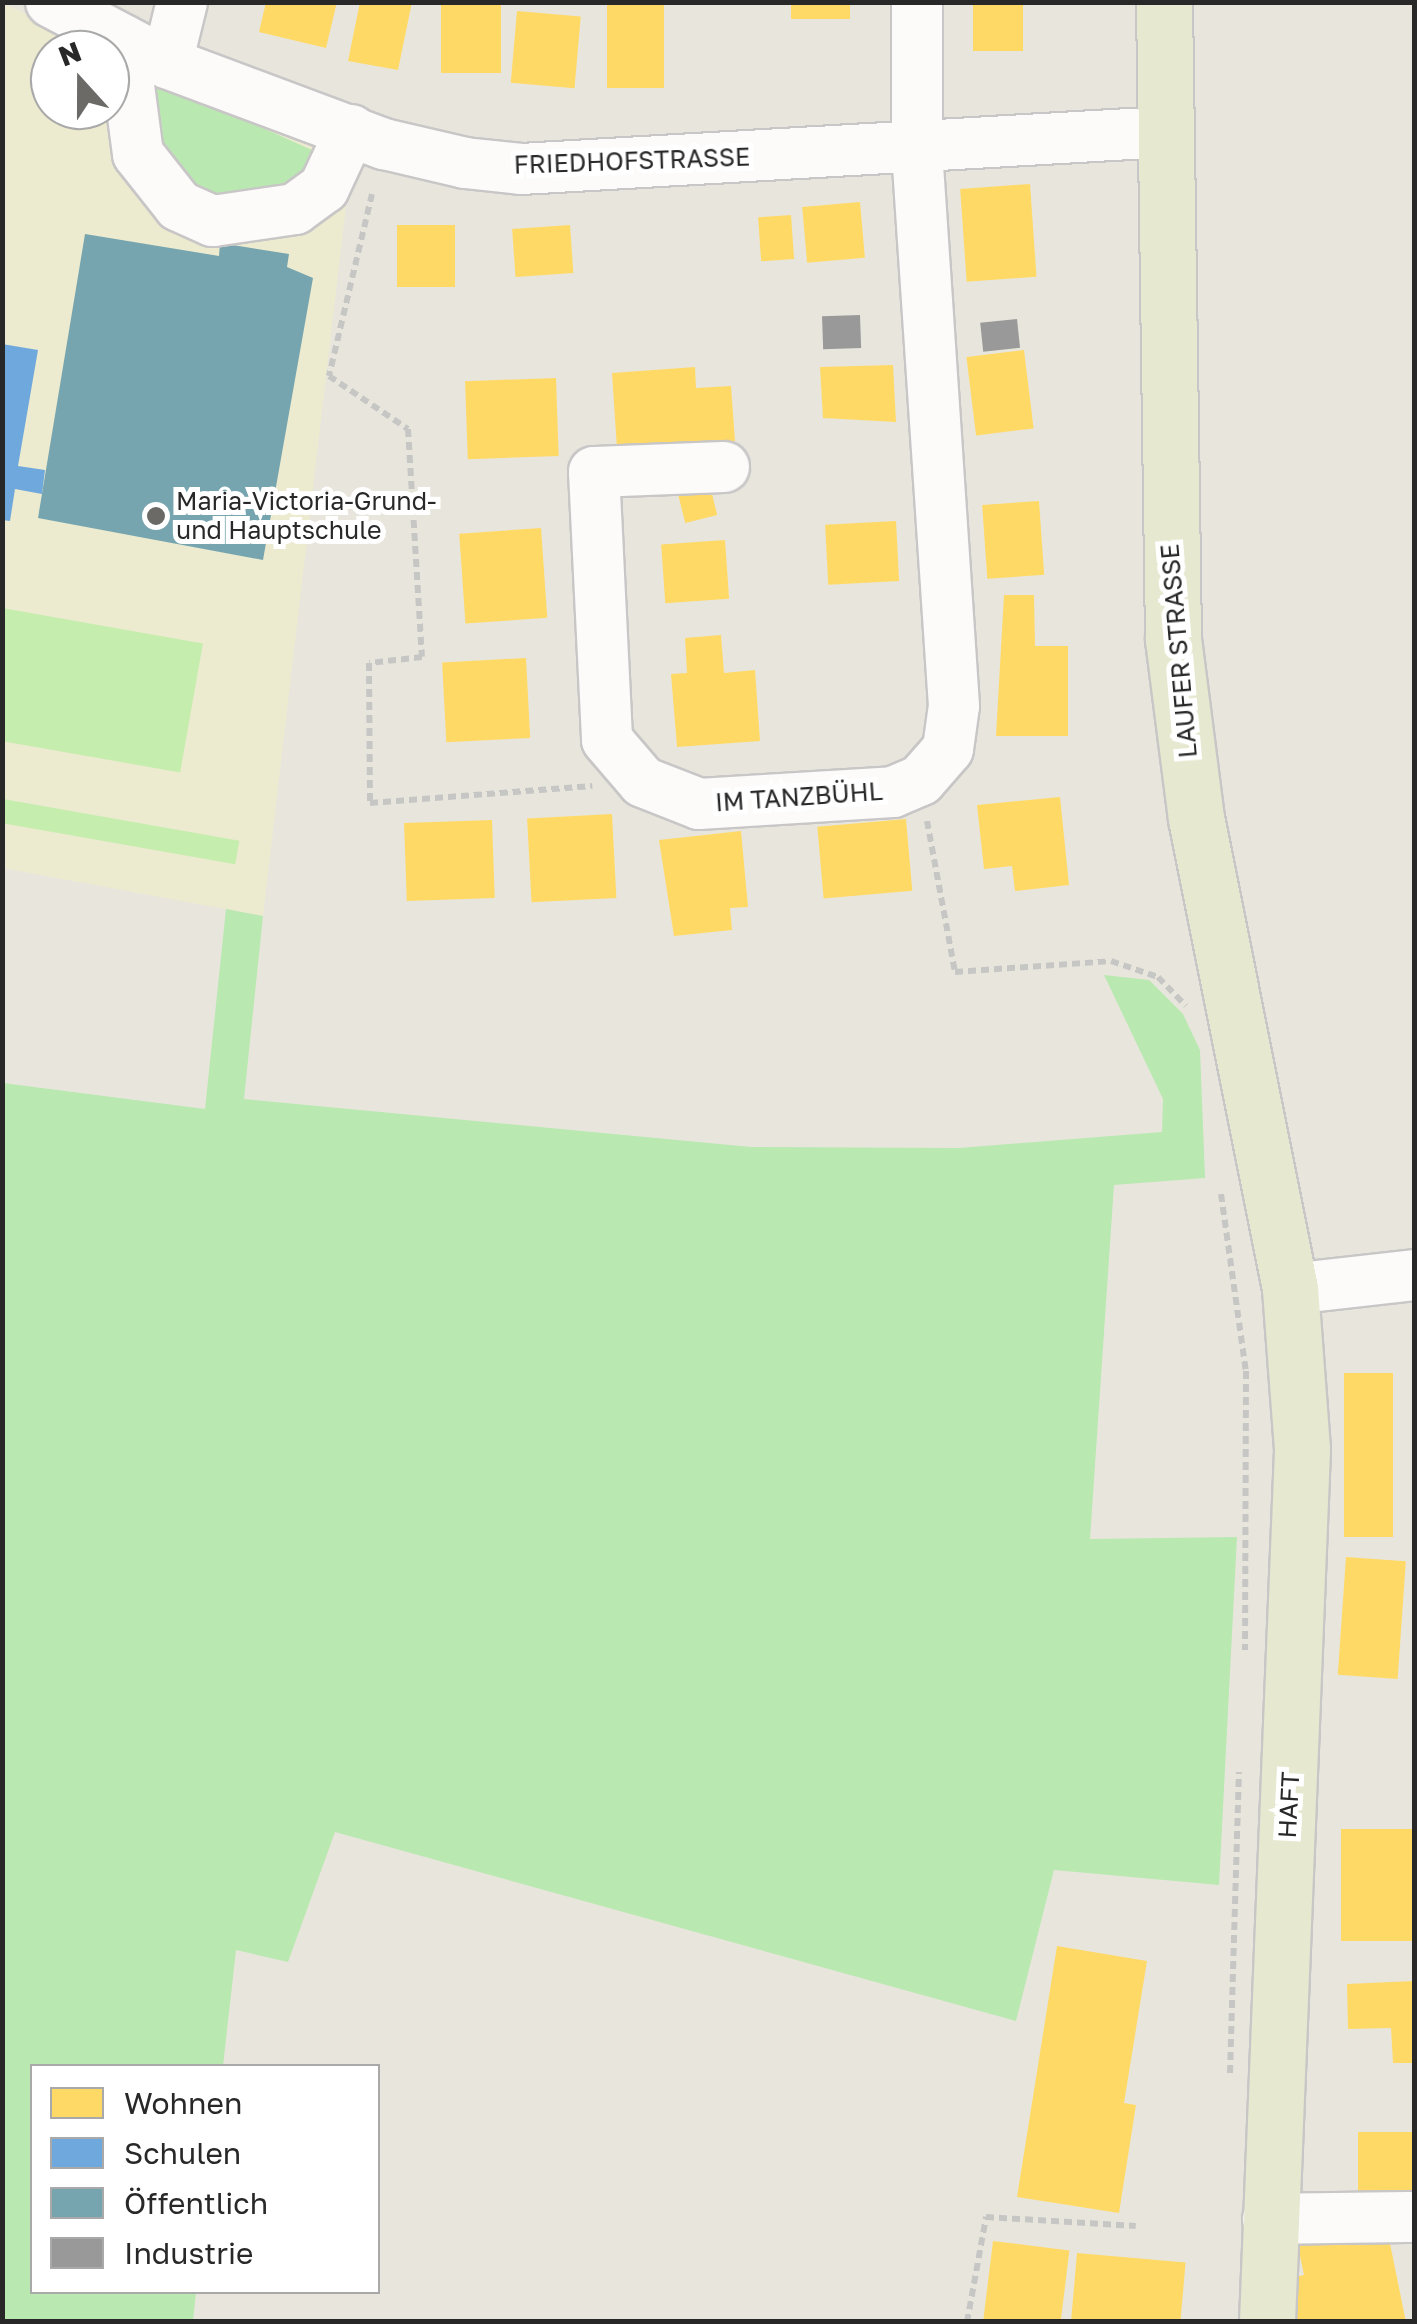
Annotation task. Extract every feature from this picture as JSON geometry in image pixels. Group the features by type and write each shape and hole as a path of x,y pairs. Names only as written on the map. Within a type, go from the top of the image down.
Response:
{"main road":[{"name":"LAUFER STRASSE","path":"1164,2 1173,639 1196,818 1290,1289"},
{"name":"HAFT","path":"1266,2322 1300,1618 1302,1450 1290,1289"}],"street":[{"name":"FRIEDHOFSTRASSE","path":"51,2 104,30"},
{"path":"167,62 182,2"},
{"path":"917,2 918,150 954,706 948,749 921,780"},
{"name":"FRIEDHOFSTRASSE","path":"130,44 167,62 368,137 522,169 918,150 1164,132"},
{"path":"130,93 138,154 154,184 212,221 295,209 324,188 368,137"},
{"name":"IM TANZBÜHL","path":"724,468 594,472 607,740 643,782 698,804 893,792 921,780"},
{"path":"1290,1289 1414,1275"},
{"path":"1268,2219 1414,2217"}],"path":[{"path":"368,137 328,376 408,429 422,658 369,663 370,803 643,782"},
{"path":"921,780 955,972 1134,966 1175,990 1194,1017"},
{"path":"1235,1296 1246,1372 1245,1672"},
{"path":"1232,2078 1224,2061 1240,1763"},
{"path":"967,2322 986,2217 1136,2226"}],"shaded area":[{"name":"Maria-Victoria-Grund- und Hauptschule","path":"2,3 63,30 30,30 30,130 130,130 130,60 351,163 263,916 3,868"}],"green space":[{"path":"145,75 323,155 284,193 201,198 161,165"},
{"path":"2,608 203,643 180,772 2,741"},
{"path":"3,799 239,841 235,864 2,823"},
{"path":"226,909 263,916 244,1099 751,1147 959,1148 1162,1132 1163,1099 1104,975 1149,980 1183,1014 1200,1050 1205,1178 1114,1185 1090,1539 1237,1537 1219,1885 1054,1870 1016,2021 335,1832 288,1962 236,1950 223,2064 30,2064 30,2294 196,2294 193,2321 3,2321 3,1083 205,1109"}],"building: Wohnen":[{"path":"266,2 337,2 326,48 259,32"},
{"path":"360,2 412,2 398,70 348,61"},
{"path":"441,2 501,2 501,73 441,73"},
{"path":"607,2 664,2 664,88 607,88"},
{"path":"791,2 850,2 850,19 791,19"},
{"path":"973,2 1023,2 1023,51 973,51"},
{"path":"517,11 581,17 574,88 511,83"},
{"path":"1030,184 1036,277 967,282 960,189"},
{"path":"860,202 865,258 807,263 802,207"},
{"path":"791,215 794,259 761,261 758,217"},
{"path":"397,225 455,225 455,287 397,287"},
{"path":"570,225 573,273 515,277 512,229"},
{"path":"1024,350 1034,428 976,435 966,357"},
{"path":"893,365 896,422 823,418 820,367"},
{"path":"695,367 696,388 731,386 735,441 617,449 612,373"},
{"path":"556,378 559,456 468,459 465,381"},
{"path":"710,486 717,515 685,523 678,494"},
{"path":"1039,501 1044,575 987,579 982,505"},
{"path":"896,521 899,581 828,585 825,525"},
{"path":"541,528 547,618 465,624 459,534"},
{"path":"725,540 729,599 665,603 661,544"},
{"path":"1004,595 1034,595 1035,646 1068,646 1068,736 996,736"},
{"path":"721,635 724,673 755,670 760,741 677,747 671,674 687,673 685,638"},
{"path":"526,658 530,738 446,742 442,662"},
{"path":"1060,797 1069,885 1015,891 1012,866 984,869 977,805"},
{"path":"612,814 616,898 532,902 527,818"},
{"path":"906,819 912,891 824,898 817,827"},
{"path":"492,820 495,898 407,901 404,823"},
{"path":"741,831 748,907 730,908 732,930 674,936 659,840"},
{"path":"1344,1373 1393,1373 1393,1537 1344,1537"},
{"path":"1346,1557 1406,1561 1398,1679 1338,1675"},
{"path":"1341,1829 1414,1829 1414,1941 1341,1941"},
{"path":"1057,1946 1147,1961 1124,2103 1136,2105 1119,2213 1017,2197"},
{"path":"1414,1981 1414,2063 1393,2063 1391,2028 1348,2029 1347,1984"},
{"path":"1358,2132 1414,2132 1414,2209 1358,2209"},
{"path":"1385,2219 1406,2322 1293,2322 1285,2279 1304,2275 1296,2237"},
{"path":"993,2241 1069,2250 1061,2322 983,2322"},
{"path":"1077,2253 1186,2262 1180,2322 1071,2322"}],"building: Schulen":[{"path":"2,344 38,350 18,466 45,470 42,494 15,489 10,521 2,520"}],"building: Öffentlich":[{"path":"85,234 219,256 220,243 289,254 287,267 313,278 263,560 38,518"}],"building: Industrie":[{"path":"860,315 861,348 823,349 822,316"},
{"path":"1017,319 1020,348 983,352 980,323"}],"place":[{"name":"Maria-Victoria-Grund- und Hauptschule","path":"156,516"}]}
